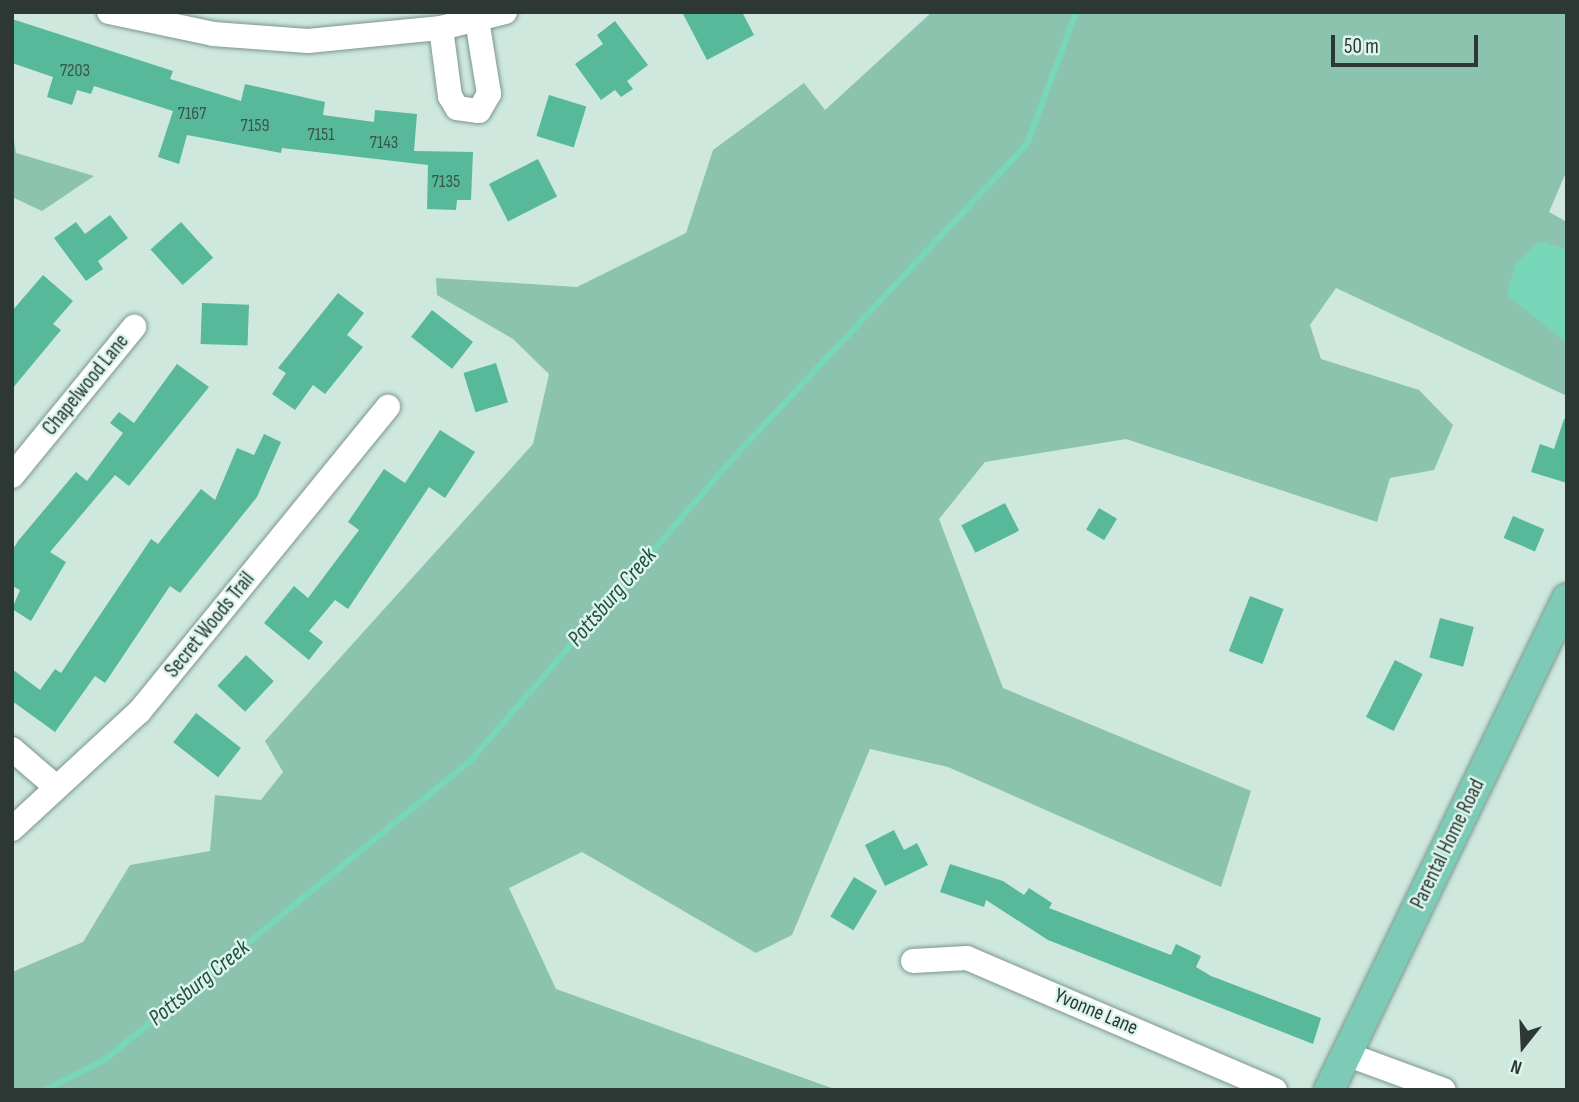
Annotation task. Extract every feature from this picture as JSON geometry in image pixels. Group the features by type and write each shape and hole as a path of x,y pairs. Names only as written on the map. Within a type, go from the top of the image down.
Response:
{"main road":[{"name":"Parental Home Road","path":"1329,1090 1567,599"}],"street":[{"path":"108,12 213,34 308,41 442,28 505,12"},
{"path":"442,28 450,96 457,108 479,111 489,93 477,20"},
{"name":"Chapelwood Lane","path":"12,476 134,327"},
{"name":"Secret Woods Trail","path":"12,829 139,712 387,407"},
{"path":"12,748 56,787"},
{"name":"Yvonne Lane","path":"913,961 967,958 1275,1090"},
{"path":"1346,1054 1444,1090"}],"shaded area":[{"path":"932,12 1567,12 1567,170 1549,212 1567,222 1567,396 1336,288 1310,325 1321,359 1419,390 1453,425 1434,470 1390,478 1377,522 1126,439 985,462 939,519 1003,688 1251,791 1221,887 948,767 870,749 792,935 756,953 582,852 509,888 556,989 837,1090 12,1090 12,972 83,942 130,865 210,851 215,795 261,800 283,772 265,741 533,444 549,374 513,339 437,295 436,278 577,287 686,233 713,150 804,83 825,110"},
{"path":"12,126 16,153 94,176 42,211 12,197"},
{"path":"1539,241 1567,249 1567,343 1507,295 1515,264"}],"building":[{"path":"682,12 742,12 754,35 707,60"},
{"path":"12,19 173,71 170,79 241,101 245,84 325,102 323,115 374,122 375,110 417,114 414,151 473,152 471,200 457,200 456,210 427,209 428,165 282,148 281,153 187,135 179,164 158,157 173,111 94,86 91,94 77,90 72,105 47,97 53,77 12,63"},
{"path":"615,21 648,65 627,81 633,89 621,97 615,90 601,100 575,64 603,44 597,35"},
{"path":"549,95 586,106 574,148 536,136"},
{"path":"538,159 557,196 508,221 489,184"},
{"path":"110,215 128,238 98,261 103,269 86,281 54,238 76,222 85,234"},
{"path":"181,222 213,258 183,285 151,249"},
{"path":"43,275 73,301 53,324 61,330 12,389 12,311"},
{"path":"338,293 364,313 347,335 363,347 325,394 313,385 295,410 272,394 286,373 278,368"},
{"path":"202,303 249,305 248,346 201,344"},
{"path":"432,310 473,342 452,369 411,337"},
{"path":"496,363 508,402 475,412 463,373"},
{"path":"177,364 209,387 129,486 115,475 50,552 66,562 31,621 12,609 20,590 12,586 12,551 76,472 87,481 123,433 110,423 119,412 134,423"},
{"path":"1564,419 1567,419 1567,483 1531,472 1540,444 1554,449"},
{"path":"440,430 475,452 445,498 429,487 348,609 335,600 309,631 323,642 309,660 264,623 294,586 308,598 359,530 348,522 384,469 405,483"},
{"path":"264,434 281,442 257,497 180,593 170,586 105,683 95,676 55,732 12,701 12,669 40,690 55,669 61,673 151,539 158,544 201,489 215,500 237,448 254,455"},
{"path":"1005,503 1019,531 975,553 961,525"},
{"path":"1099,508 1117,519 1104,540 1086,529"},
{"path":"1513,516 1544,529 1535,551 1504,538"},
{"path":"1250,596 1284,609 1262,664 1229,651"},
{"path":"1440,618 1474,627 1463,667 1429,658"},
{"path":"246,655 274,681 245,712 217,686"},
{"path":"1395,660 1423,674 1394,731 1366,717"},
{"path":"196,713 241,748 218,777 173,742"},
{"path":"894,830 904,850 917,843 928,865 885,886 865,845"},
{"path":"950,864 1003,881 1024,895 1029,888 1052,903 1049,908 1171,955 1176,944 1201,956 1196,967 1211,976 1321,1018 1313,1044 1048,940 986,900 984,907 940,892"},
{"path":"854,877 877,891 853,930 830,916"}],"waterway":[{"name":"Pottsburg Creek","path":"45,1090 106,1059 470,761 734,457 1027,144 1076,12"}]}
